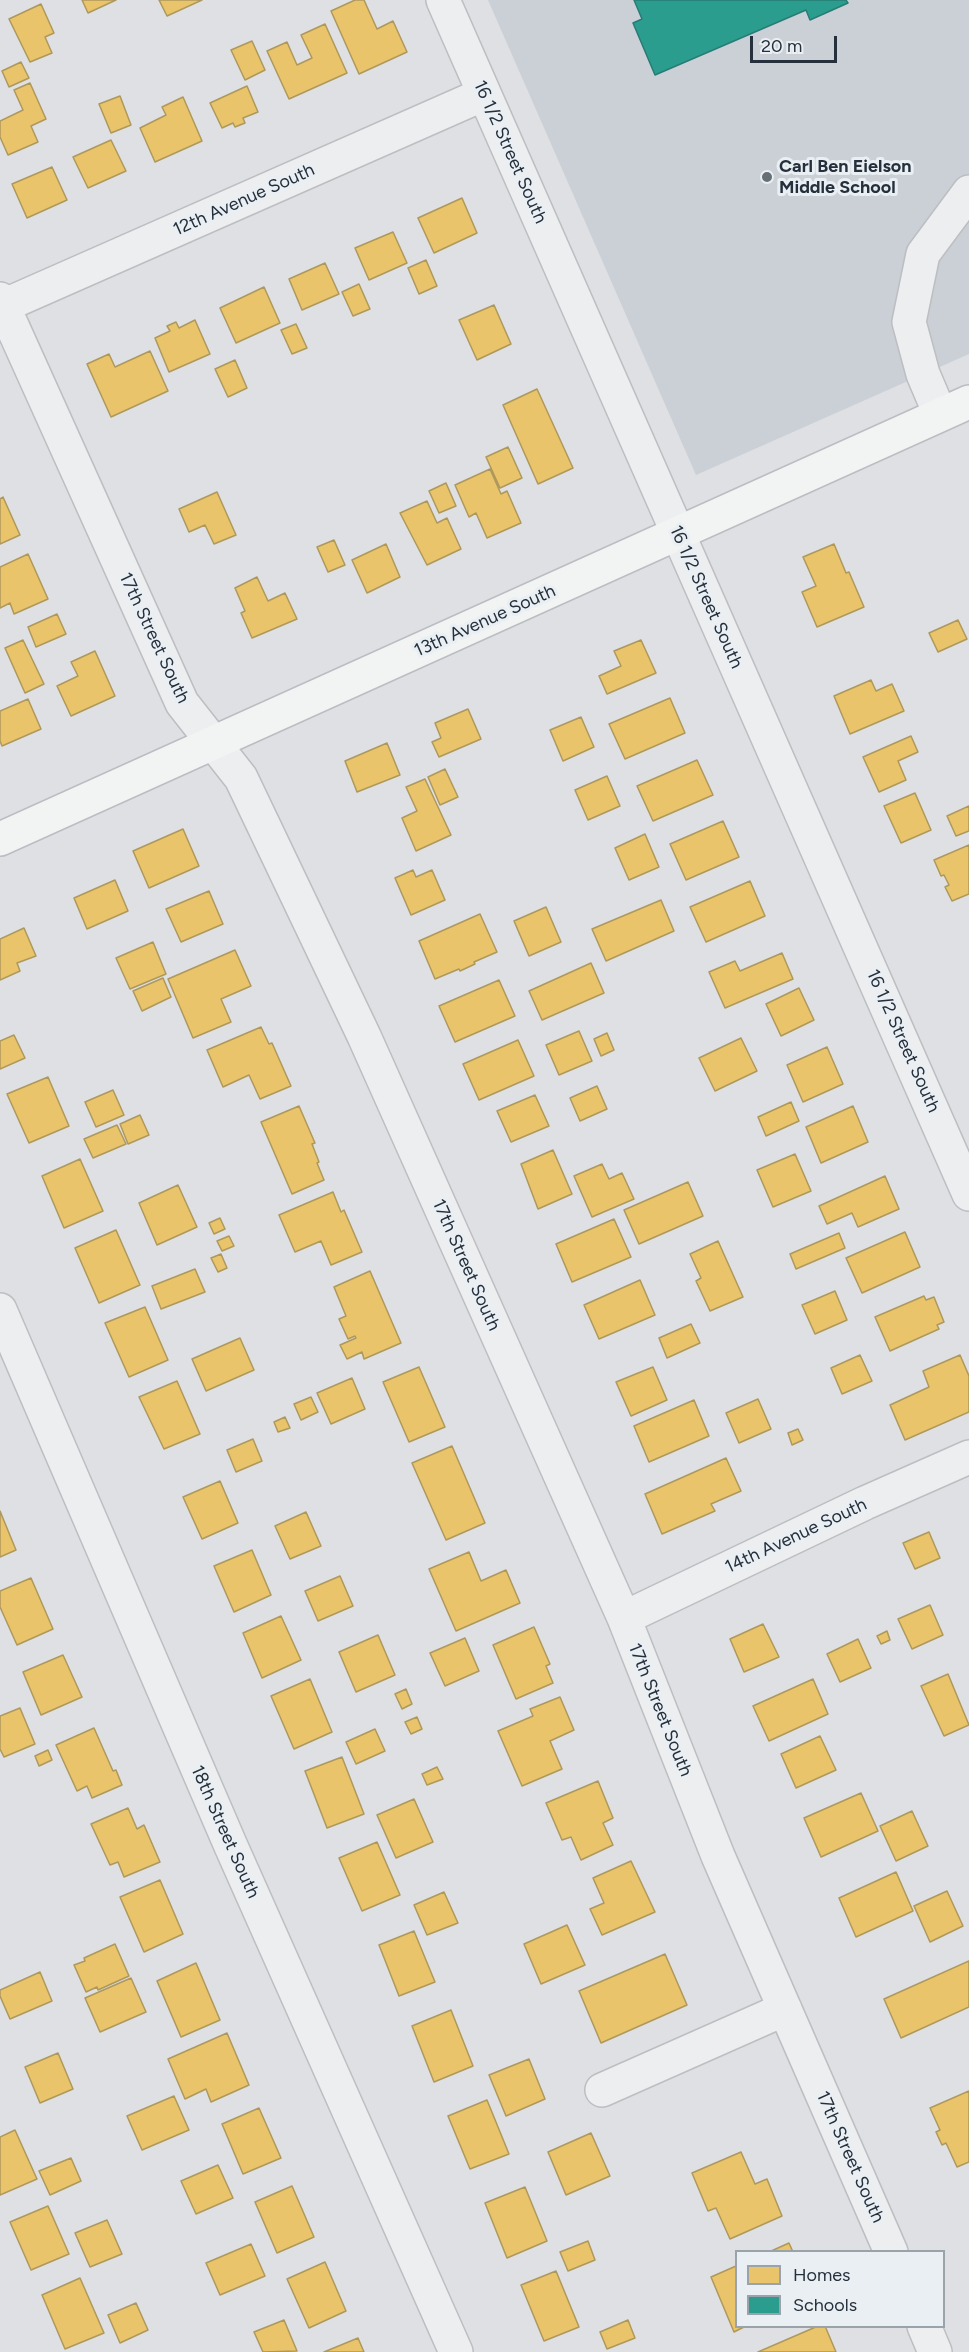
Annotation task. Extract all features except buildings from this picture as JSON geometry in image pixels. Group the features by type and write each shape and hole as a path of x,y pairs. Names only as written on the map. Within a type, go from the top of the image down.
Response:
{"main road":[{"name":"13th Avenue South","path":"0,839 955,408"}],"street":[{"name":"16 1/2 Street South","path":"443,0 969,1194"},
{"name":"12th Avenue South","path":"2,303 484,94"},
{"path":"955,408 923,374 909,322 923,254 969,192"},
{"name":"17th Street South","path":"2,303 182,703 241,778 364,1036 624,1618 718,1856 890,2250"},
{"name":"18th Street South","path":"3,1326 230,1845 456,2352"},
{"name":"14th Avenue South","path":"624,1618 865,1503 969,1457"},
{"path":"602,2090 785,2009"},
{"path":"925,2328 935,2352"}],"shaded area":[{"name":"Carl Ben Eielson Middle School","path":"488,0 969,0 969,354 696,475"}],"place":[{"name":"Carl Ben Eielson Middle School","path":"767,177"}]}
